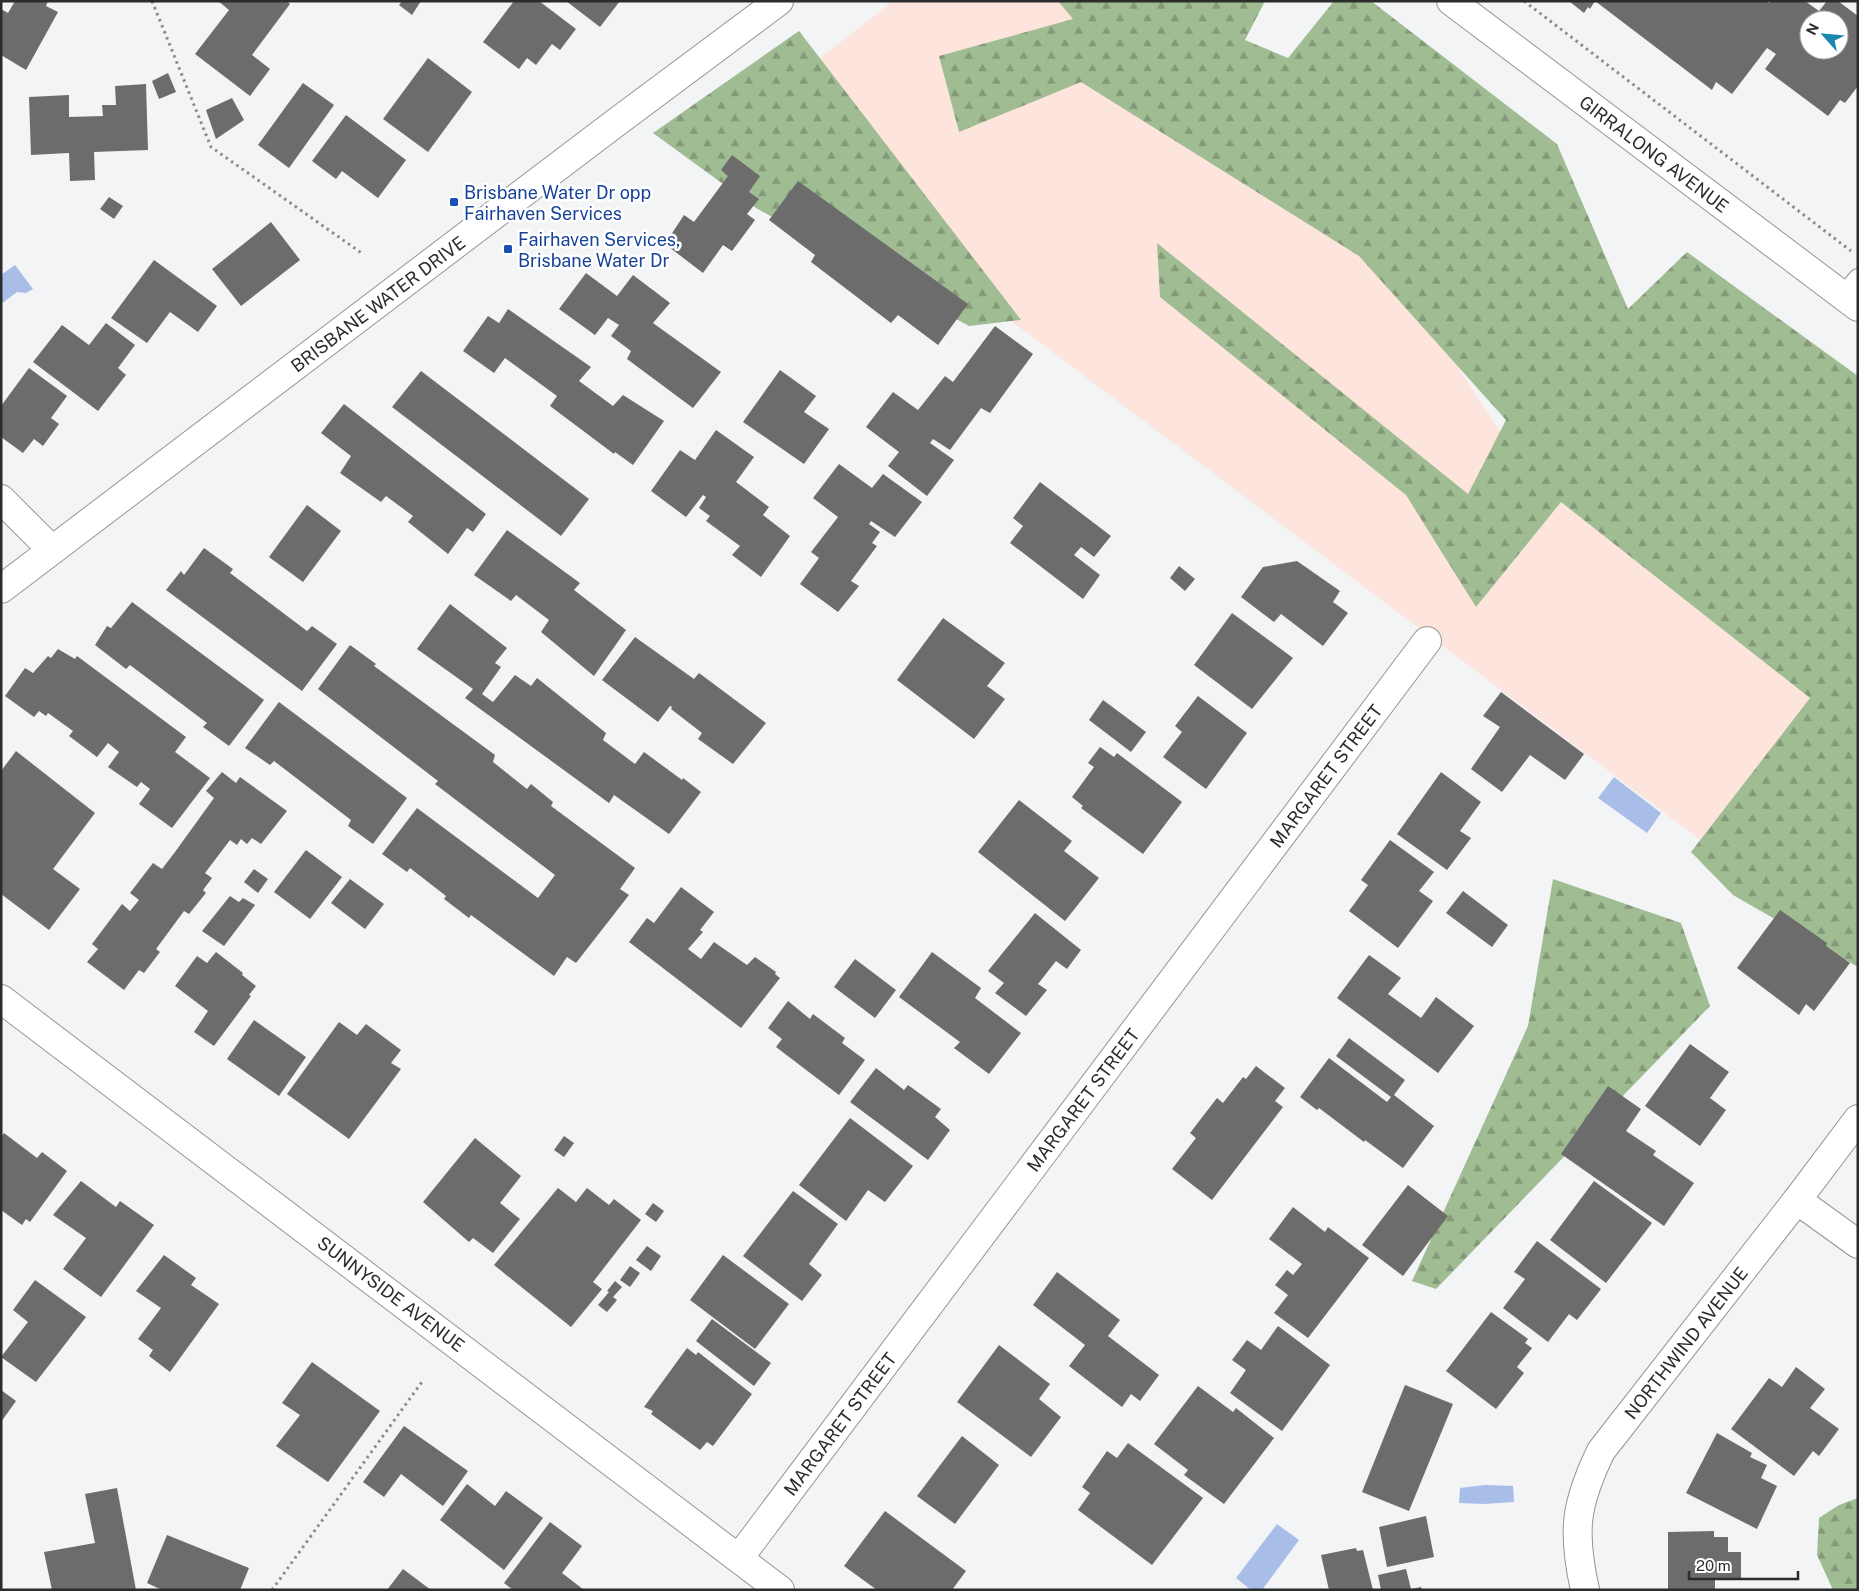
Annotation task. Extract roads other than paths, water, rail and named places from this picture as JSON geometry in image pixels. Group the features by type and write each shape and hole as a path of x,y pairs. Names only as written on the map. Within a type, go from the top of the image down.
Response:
{"street":[{"name":"BRISBANE WATER DRIVE","path":"1,589 779,1"},
{"name":"GIRRALONG AVENUE","path":"1451,1 1853,294"},
{"path":"1,499 52,550"},
{"name":"MARGARET STREET","path":"739,1558 1427,641"},
{"name":"SUNNYSIDE AVENUE","path":"4,1008 780,1590"},
{"name":"NORTHWIND AVENUE","path":"1585,1590 1578,1557 1579,1504 1588,1478 1601,1451 1858,1119"},
{"path":"1797,1200 1858,1244"}],"water":[{"path":"15,265 33,289 26,293 17,292 1,304 1,275"},
{"path":"1614,777 1661,813 1647,833 1598,798"},
{"path":"1485,1485 1513,1486 1514,1502 1459,1503 1460,1488"},
{"path":"1277,1524 1299,1540 1262,1590 1251,1590 1236,1578"}],"place":[{"name":"Brisbane Water Dr opp Fairhaven Services","path":"454,202"},
{"name":"Fairhaven Services, Brisbane Water Dr","path":"508,249"}]}
